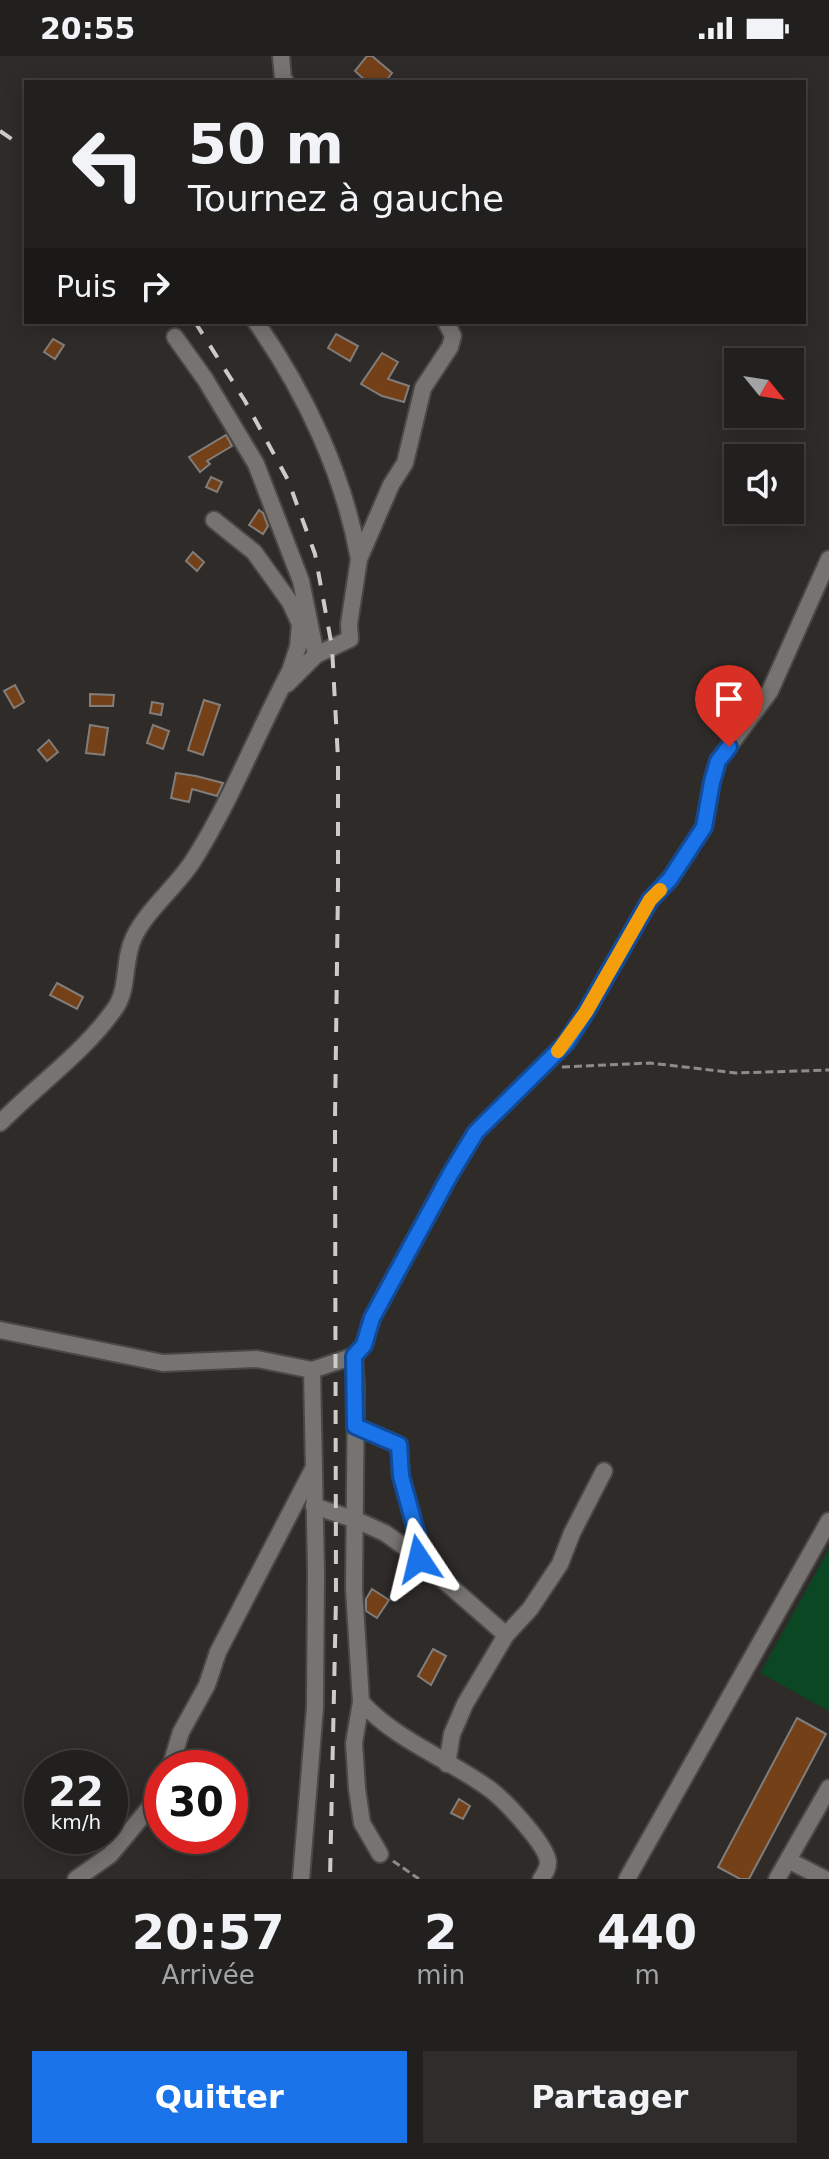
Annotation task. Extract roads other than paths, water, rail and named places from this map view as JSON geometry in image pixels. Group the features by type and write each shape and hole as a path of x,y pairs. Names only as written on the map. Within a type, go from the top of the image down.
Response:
{"street":[{"path":"281,56 283,80"},
{"path":"257,324 291,379 341,486 352,518 359,559"},
{"path":"280,690 316,655 350,639 349,624 359,559 391,485 405,463 423,388 450,347 453,336 447,324"},
{"path":"175,337 205,379 256,464 301,581 316,655"},
{"path":"0,1123 59,1070 118,1004 133,939 143,921 177,884 199,850 280,690 298,647 300,624 290,602 254,552 214,520"},
{"path":"0,1330 163,1363 257,1359 312,1370 354,1356 364,1345 372,1318 476,1132 566,1043 650,900 670,879 704,827 718,761 770,691 829,559"},
{"path":"354,1356 354,1589 361,1702 354,1743 362,1823 380,1854"},
{"path":"301,1879 315,1707 312,1370"},
{"path":"355,1426 399,1445 401,1476 418,1538 419,1559"},
{"path":"176,1750 181,1732 207,1685 218,1652 314,1466"},
{"path":"447,1764 452,1734 465,1704 506,1635 530,1609 560,1564 572,1533 604,1471"},
{"path":"314,1506 385,1533 506,1635"},
{"path":"627,1879 829,1521"},
{"path":"361,1702 447,1764 493,1791 533,1833 546,1853 549,1867 541,1879"},
{"path":"777,1879 829,1788"},
{"path":"76,1879 110,1855 144,1814"},
{"path":"788,1860 825,1879"}],"railway":[{"path":"0,131 24,148"},
{"path":"196,324 245,401 288,480 315,554 332,647 338,759 338,885 336,1598 330,1879"}]}
